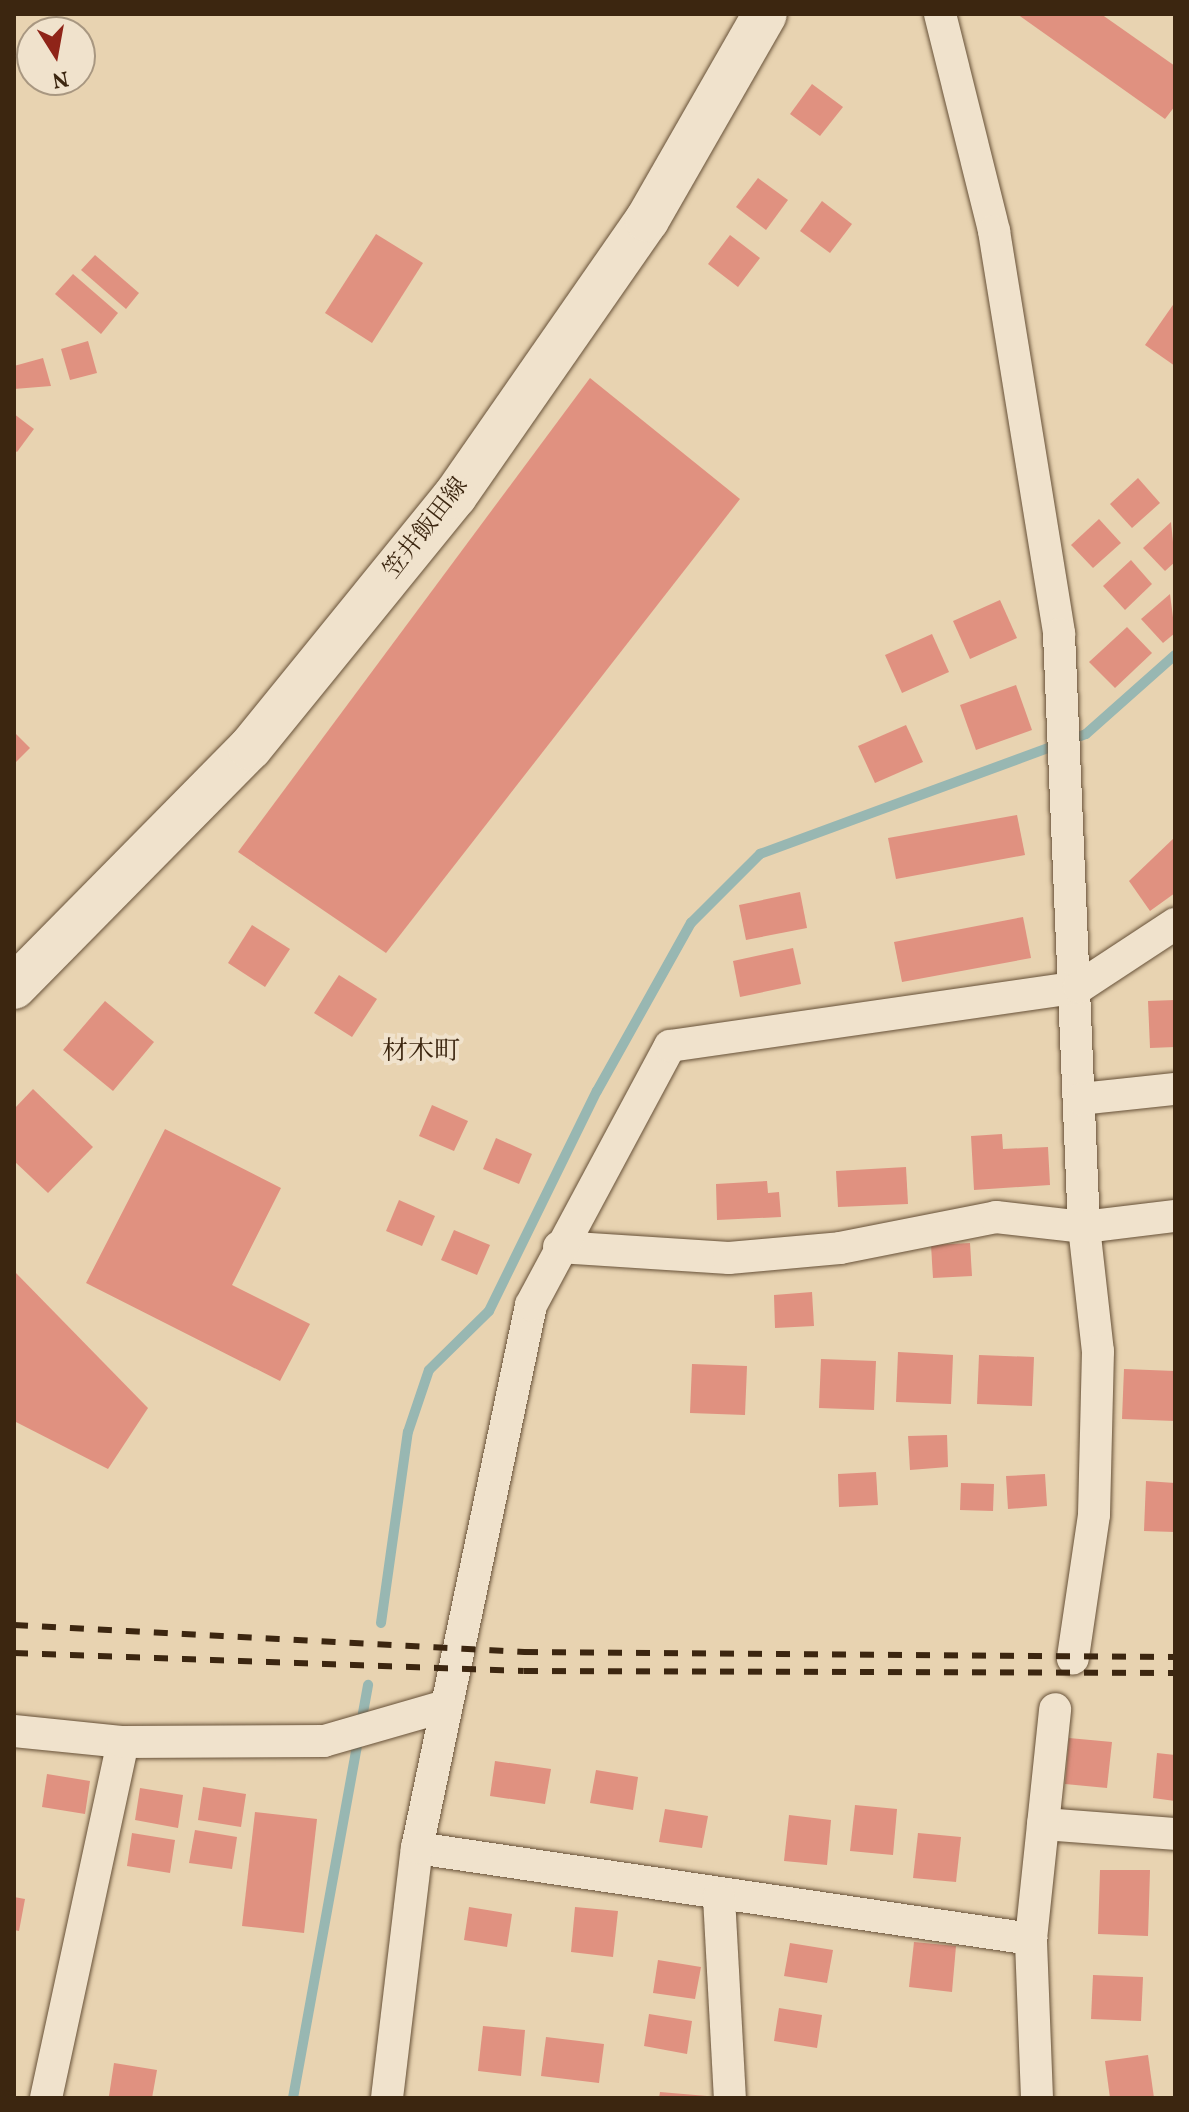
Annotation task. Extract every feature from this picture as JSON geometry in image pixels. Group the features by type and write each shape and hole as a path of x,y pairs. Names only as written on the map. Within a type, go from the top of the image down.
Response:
{"main road":[{"name":"笠井飯田線","path":"14,987 250,748 455,496 647,220 765,14"}],"street":[{"path":"940,14 994,231 1059,634 1079,987 1084,1227 1098,1351 1095,1485 1073,1658"},
{"path":"387,2098 417,1848 531,1305 559,1247 670,1046 1079,987 1175,924"},
{"path":"1081,1099 1175,1089"},
{"path":"559,1247 729,1258 840,1248 996,1217 1084,1227 1175,1216"},
{"path":"14,1731 123,1742 258,1746 356,1734 445,1706"},
{"path":"1037,2098 1031,1939 1055,1709"},
{"path":"46,2098 123,1742"},
{"path":"1043,1824 1175,1834"},
{"path":"417,1848 719,1897 1031,1939"},
{"path":"719,1897 730,2098"}],"building":[{"path":"1017,14 1101,14 1175,66 1175,106 1165,119"},
{"path":"812,84 843,107 820,136 790,114"},
{"path":"758,178 788,200 766,230 736,207"},
{"path":"822,201 852,224 830,253 800,231"},
{"path":"376,234 423,263 372,343 325,313"},
{"path":"730,235 760,258 738,287 708,264"},
{"path":"95,255 139,293 126,309 81,270"},
{"path":"73,274 118,313 101,334 55,294"},
{"path":"1175,302 1175,366 1145,345"},
{"path":"88,341 97,373 70,380 61,349"},
{"path":"43,358 51,386 14,389 14,366"},
{"path":"590,378 740,499 386,953 238,852"},
{"path":"14,414 34,429 17,452 14,450"},
{"path":"1138,478 1160,503 1132,528 1110,504"},
{"path":"1099,519 1121,543 1093,568 1071,545"},
{"path":"1171,522 1175,562 1165,571 1143,548"},
{"path":"1131,560 1152,584 1125,610 1103,586"},
{"path":"1170,594 1175,633 1163,643 1141,619"},
{"path":"1000,600 1017,638 970,659 953,621"},
{"path":"1127,627 1152,653 1115,688 1089,662"},
{"path":"932,634 949,672 902,693 885,655"},
{"path":"1016,685 1032,730 976,750 960,705"},
{"path":"906,725 923,762 875,783 858,746"},
{"path":"14,732 30,748 14,764"},
{"path":"1017,815 1025,855 896,879 888,838"},
{"path":"1175,837 1175,893 1150,911 1129,881"},
{"path":"800,892 807,928 746,940 739,905"},
{"path":"1023,917 1031,958 902,982 894,942"},
{"path":"252,925 290,949 265,987 228,963"},
{"path":"793,948 801,984 740,997 733,961"},
{"path":"339,975 377,999 352,1037 314,1013"},
{"path":"1175,1000 1175,1047 1150,1048 1148,1001"},
{"path":"105,1001 154,1042 113,1091 63,1050"},
{"path":"33,1089 93,1147 48,1193 14,1161 14,1109"},
{"path":"432,1105 468,1121 454,1151 419,1136"},
{"path":"165,1129 281,1188 232,1285 310,1324 280,1381 86,1283"},
{"path":"1002,1134 1003,1149 1048,1147 1050,1185 974,1190 971,1136"},
{"path":"496,1138 532,1154 519,1184 483,1169"},
{"path":"906,1167 908,1204 838,1207 836,1171"},
{"path":"767,1181 768,1193 779,1192 781,1217 717,1220 716,1184"},
{"path":"399,1200 435,1216 422,1246 386,1231"},
{"path":"454,1230 490,1245 477,1275 441,1260"},
{"path":"970,1243 972,1276 933,1278 931,1245"},
{"path":"14,1271 148,1408 108,1469 14,1421"},
{"path":"812,1292 814,1326 775,1328 774,1295"},
{"path":"898,1352 953,1355 951,1404 896,1402"},
{"path":"979,1355 1034,1357 1032,1406 977,1404"},
{"path":"821,1359 876,1361 874,1410 819,1408"},
{"path":"692,1364 747,1366 745,1415 690,1413"},
{"path":"1124,1369 1175,1371 1175,1421 1122,1419"},
{"path":"947,1435 948,1467 910,1470 908,1436"},
{"path":"876,1472 878,1505 839,1507 838,1474"},
{"path":"1045,1474 1047,1506 1008,1509 1006,1476"},
{"path":"1146,1481 1175,1483 1175,1532 1144,1531"},
{"path":"961,1483 994,1484 993,1511 960,1510"},
{"path":"1069,1738 1112,1742 1107,1788 1065,1784"},
{"path":"1157,1753 1175,1755 1175,1801 1153,1798"},
{"path":"495,1761 551,1769 545,1804 490,1796"},
{"path":"596,1770 638,1777 633,1810 590,1803"},
{"path":"47,1774 90,1781 85,1814 42,1807"},
{"path":"203,1787 246,1794 241,1827 198,1820"},
{"path":"140,1788 183,1795 178,1828 135,1820"},
{"path":"855,1805 897,1809 893,1855 850,1851"},
{"path":"665,1809 708,1816 702,1848 659,1842"},
{"path":"255,1812 317,1819 304,1933 242,1926"},
{"path":"789,1815 831,1820 827,1865 784,1861"},
{"path":"195,1830 237,1837 232,1869 189,1863"},
{"path":"132,1833 175,1840 170,1873 127,1866"},
{"path":"918,1833 961,1837 956,1882 913,1878"},
{"path":"1100,1870 1150,1870 1148,1936 1098,1934"},
{"path":"14,1897 25,1899 19,1931 14,1930"},
{"path":"469,1907 512,1914 507,1947 464,1940"},
{"path":"575,1907 618,1911 613,1957 571,1952"},
{"path":"914,1942 956,1946 952,1992 909,1987"},
{"path":"790,1943 833,1950 827,1983 784,1976"},
{"path":"658,1960 701,1967 695,1999 653,1993"},
{"path":"1093,1975 1143,1977 1141,2021 1091,2019"},
{"path":"779,2008 822,2015 817,2048 774,2041"},
{"path":"649,2014 692,2021 687,2054 644,2046"},
{"path":"483,2026 525,2030 521,2076 478,2071"},
{"path":"546,2037 604,2044 599,2083 541,2076"},
{"path":"1148,2055 1154,2098 1110,2098 1105,2061"},
{"path":"114,2063 157,2070 152,2098 109,2096"},
{"path":"660,2092 707,2096 707,2098 659,2098"}],"waterway":[{"path":"381,1623 408,1432 429,1370 489,1311 597,1091 691,923 760,854 1086,734 1175,655"},
{"path":"293,2098 368,1685"}],"railway":[{"path":"14,1625 524,1652 1175,1657"},
{"path":"14,1653 524,1671 1175,1673"}],"district":[{"name":"材木町","path":"421,1053"}]}
